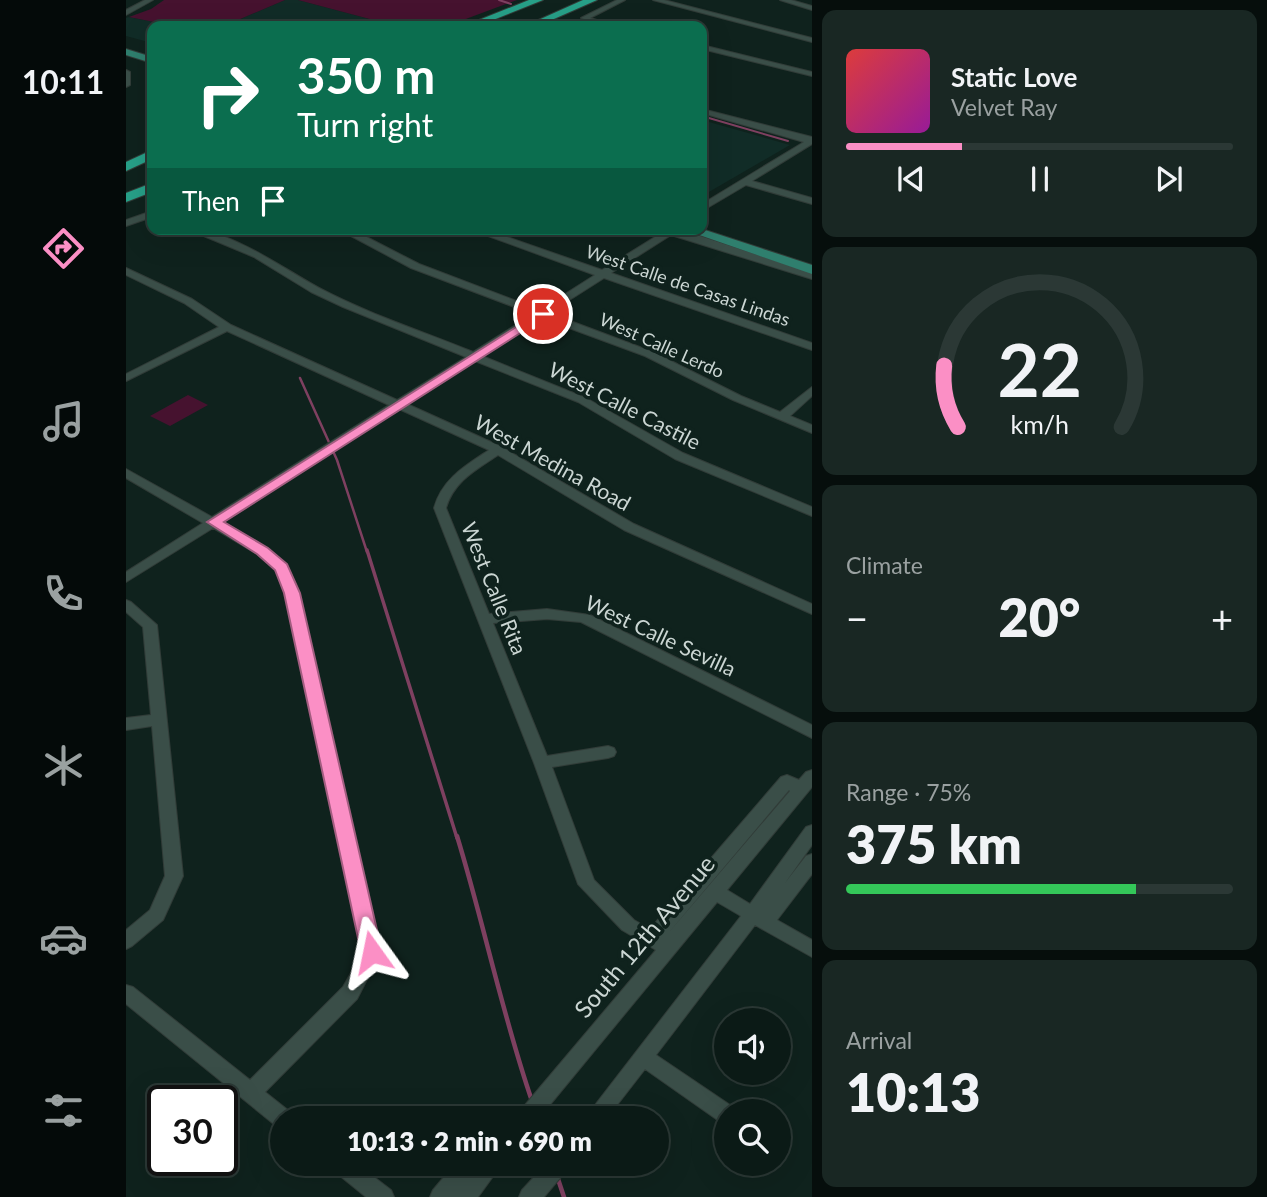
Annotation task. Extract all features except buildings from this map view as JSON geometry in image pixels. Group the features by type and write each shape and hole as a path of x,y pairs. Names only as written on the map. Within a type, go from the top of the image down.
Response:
{"highway":[{"path":"542,21 592,0"},
{"path":"553,21 592,0"},
{"path":"485,21 541,3"},
{"path":"505,21 541,3"},
{"path":"126,167 147,156"},
{"path":"126,177 147,169"},
{"path":"126,198 147,189"},
{"path":"126,210 147,202"}],"main road":[{"path":"126,42 147,48"},
{"path":"126,52 147,58"},
{"path":"707,226 812,258"},
{"path":"706,235 812,270"}],"street":[{"path":"126,13 150,0"},
{"path":"595,21 584,18 622,0"},
{"path":"656,0 812,40"},
{"path":"783,0 812,8"},
{"path":"707,48 812,74"},
{"path":"126,72 126,85"},
{"path":"707,112 811,141"},
{"path":"707,205 811,141"},
{"path":"795,151 812,156"},
{"path":"745,181 812,201"},
{"path":"126,223 147,216"},
{"name":"West Calle Castile","path":"207,235 257,255 315,290 347,305 582,400 679,456 812,512"},
{"name":"West Calle Lerdo","path":"355,235 415,266 649,354 737,398 812,429"},
{"name":"West Calle de Casas Lindas","path":"491,235 812,347"},
{"path":"126,578 606,275 662,235"},
{"path":"685,235 812,276"},
{"name":"West Medina Road","path":"126,271 188,301 226,327 497,450 629,527 812,609"},
{"path":"126,378 226,327"},
{"path":"126,362 139,372"},
{"path":"781,417 812,390"},
{"name":"West Calle Rita","path":"497,450 454,480 442,495 440,509 542,763 587,884 628,926 660,944"},
{"path":"126,473 262,551 282,568 292,593 372,952 350,993 251,1093"},
{"path":"126,604 150,625 174,876 157,915 126,941"},
{"name":"West Calle Sevilla","path":"485,620 529,612 562,613 584,618 812,732"},
{"path":"126,724 159,719"},
{"path":"542,763 608,752"},
{"name":"South 12th Avenue","path":"537,1106 787,781 806,782"},
{"name":"South 12th Avenue","path":"660,944 715,892 806,782"},
{"path":"759,918 812,832"},
{"path":"604,1106 759,918 812,861"},
{"path":"715,892 812,949"},
{"path":"126,993 270,1108"},
{"path":"643,1057 714,1106"},
{"path":"356,1176 383,1197"},
{"path":"441,1197 458,1176"},
{"path":"465,1197 482,1176"},
{"path":"536,1191 549,1176"}],"shaded area":[{"path":"164,0 285,0 236,21 149,21 129,17 151,9"},
{"path":"285,0 298,0 377,21 236,21"},
{"path":"298,0 517,0 460,21 377,21"},
{"path":"126,18 149,21 147,42 126,36"},
{"path":"707,121 790,145 707,193"},
{"path":"188,395 208,405 170,426 150,416"}],"waterway":[{"path":"499,0 511,4"},
{"path":"707,117 788,141"},
{"path":"300,378 337,460 367,552"},
{"path":"367,550 457,838"},
{"path":"457,836 511,1035 532,1101"},
{"path":"557,1176 564,1197"}],"route":[{"path":"372,952 292,593 282,568 262,551 214,522 543,314"}]}
